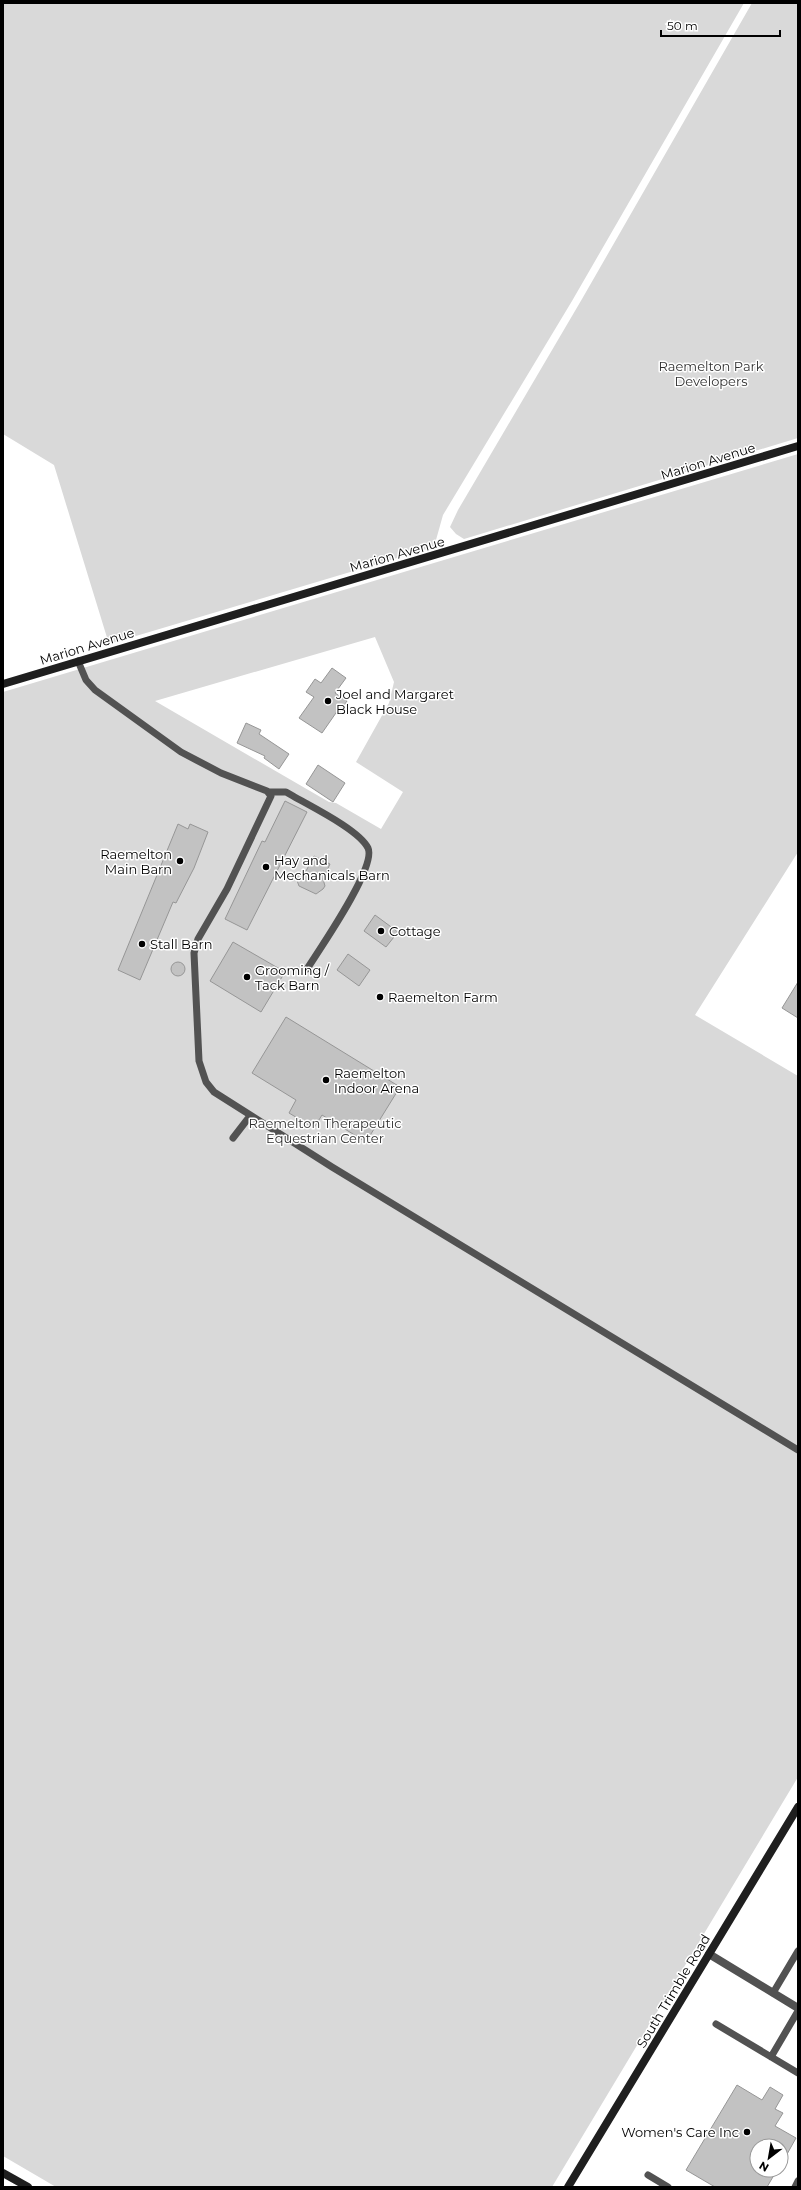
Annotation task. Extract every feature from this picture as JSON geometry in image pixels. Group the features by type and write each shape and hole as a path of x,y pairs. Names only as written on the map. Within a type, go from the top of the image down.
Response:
{"street":[{"name":"Marion Avenue","path":"3,684 798,446"},
{"name":"South Trimble Road","path":"569,2187 798,1807"},
{"path":"709,1954 798,2008"},
{"path":"3,2173 28,2187"}],"lane":[{"path":"78,661 86,680 95,690 165,742 221,773 270,792 286,792 294,796 356,834 368,849 370,857 366,870 335,925 307,969"},
{"path":"270,792 271,799 227,889 198,939 194,953 201,1071 206,1082 214,1092 250,1116 798,1450"},
{"path":"233,1138 250,1116"},
{"path":"773,1993 798,1951"},
{"path":"771,2057 798,2011"},
{"path":"716,2024 798,2073"},
{"path":"648,2175 668,2187"},
{"path":"795,2187 798,2182"}],"green space":[{"path":"3,3 744,3 572,301 443,515 434,547 109,644 54,465 3,434"},
{"name":"Raemelton Park Developers","path":"752,3 798,3 798,438 464,539 456,534 450,527 458,510 582,299"},
{"name":"Raemelton Therapeutic Equestrian Center","path":"798,454 798,852 695,1015 798,1076 798,1777 552,2187 56,2187 3,2156 3,692","holes":["375,637 394,682 389,703 356,762 403,792 381,829 336,803 329,802 155,701"]}],"building":[{"name":"Joel and Margaret Black House","path":"332,668 346,678 335,693 347,701 340,712 338,710 322,733 299,718 314,697 306,692 315,679 321,683"},
{"path":"246,723 261,730 259,734 289,754 279,769 264,758 265,756 237,743"},
{"path":"318,765 345,783 333,802 306,784"},
{"name":"Hay and Mechanicals Barn","path":"285,801 307,812 247,930 225,919 262,841 265,842"},
{"path":"178,824 188,829 190,824 208,832 194,868 176,903 173,902 140,980 118,970"},
{"path":"314,856 330,864 323,879 325,886 316,894 299,886 295,875 306,871"},
{"name":"Cottage","path":"375,915 398,932 386,947 364,931"},
{"name":"Grooming / Tack Barn","path":"233,942 285,972 261,1012 210,981"},
{"name":"Cottage","path":"348,954 370,970 359,986 337,970"},
{"path":"178,962 183,964 185,969 183,974 178,976 173,974 171,969 173,964"},
{"path":"798,982 798,1018 782,1008"},
{"name":"Raemelton Indoor Arena","path":"286,1017 400,1087 366,1142 322,1115 314,1128 289,1113 296,1100 252,1073"},
{"name":"Women's Care Inc","path":"737,2085 762,2100 770,2087 783,2095 775,2109 783,2113 775,2126 796,2138 789,2151 789,2138 749,2138 749,2178 772,2178 767,2187 715,2187 686,2170"}],"place":[{"name":"Joel and Margaret Black House","path":"328,701"},
{"name":"Raemelton Main Barn","path":"180,861"},
{"name":"Hay and Mechanicals Barn","path":"266,867"},
{"name":"Cottage","path":"381,931"},
{"name":"Stall Barn","path":"142,944"},
{"name":"Grooming / Tack Barn","path":"247,977"},
{"name":"Raemelton Farm","path":"380,997"},
{"name":"Raemelton Indoor Arena","path":"326,1080"},
{"name":"Women's Care Inc","path":"747,2132"}]}
